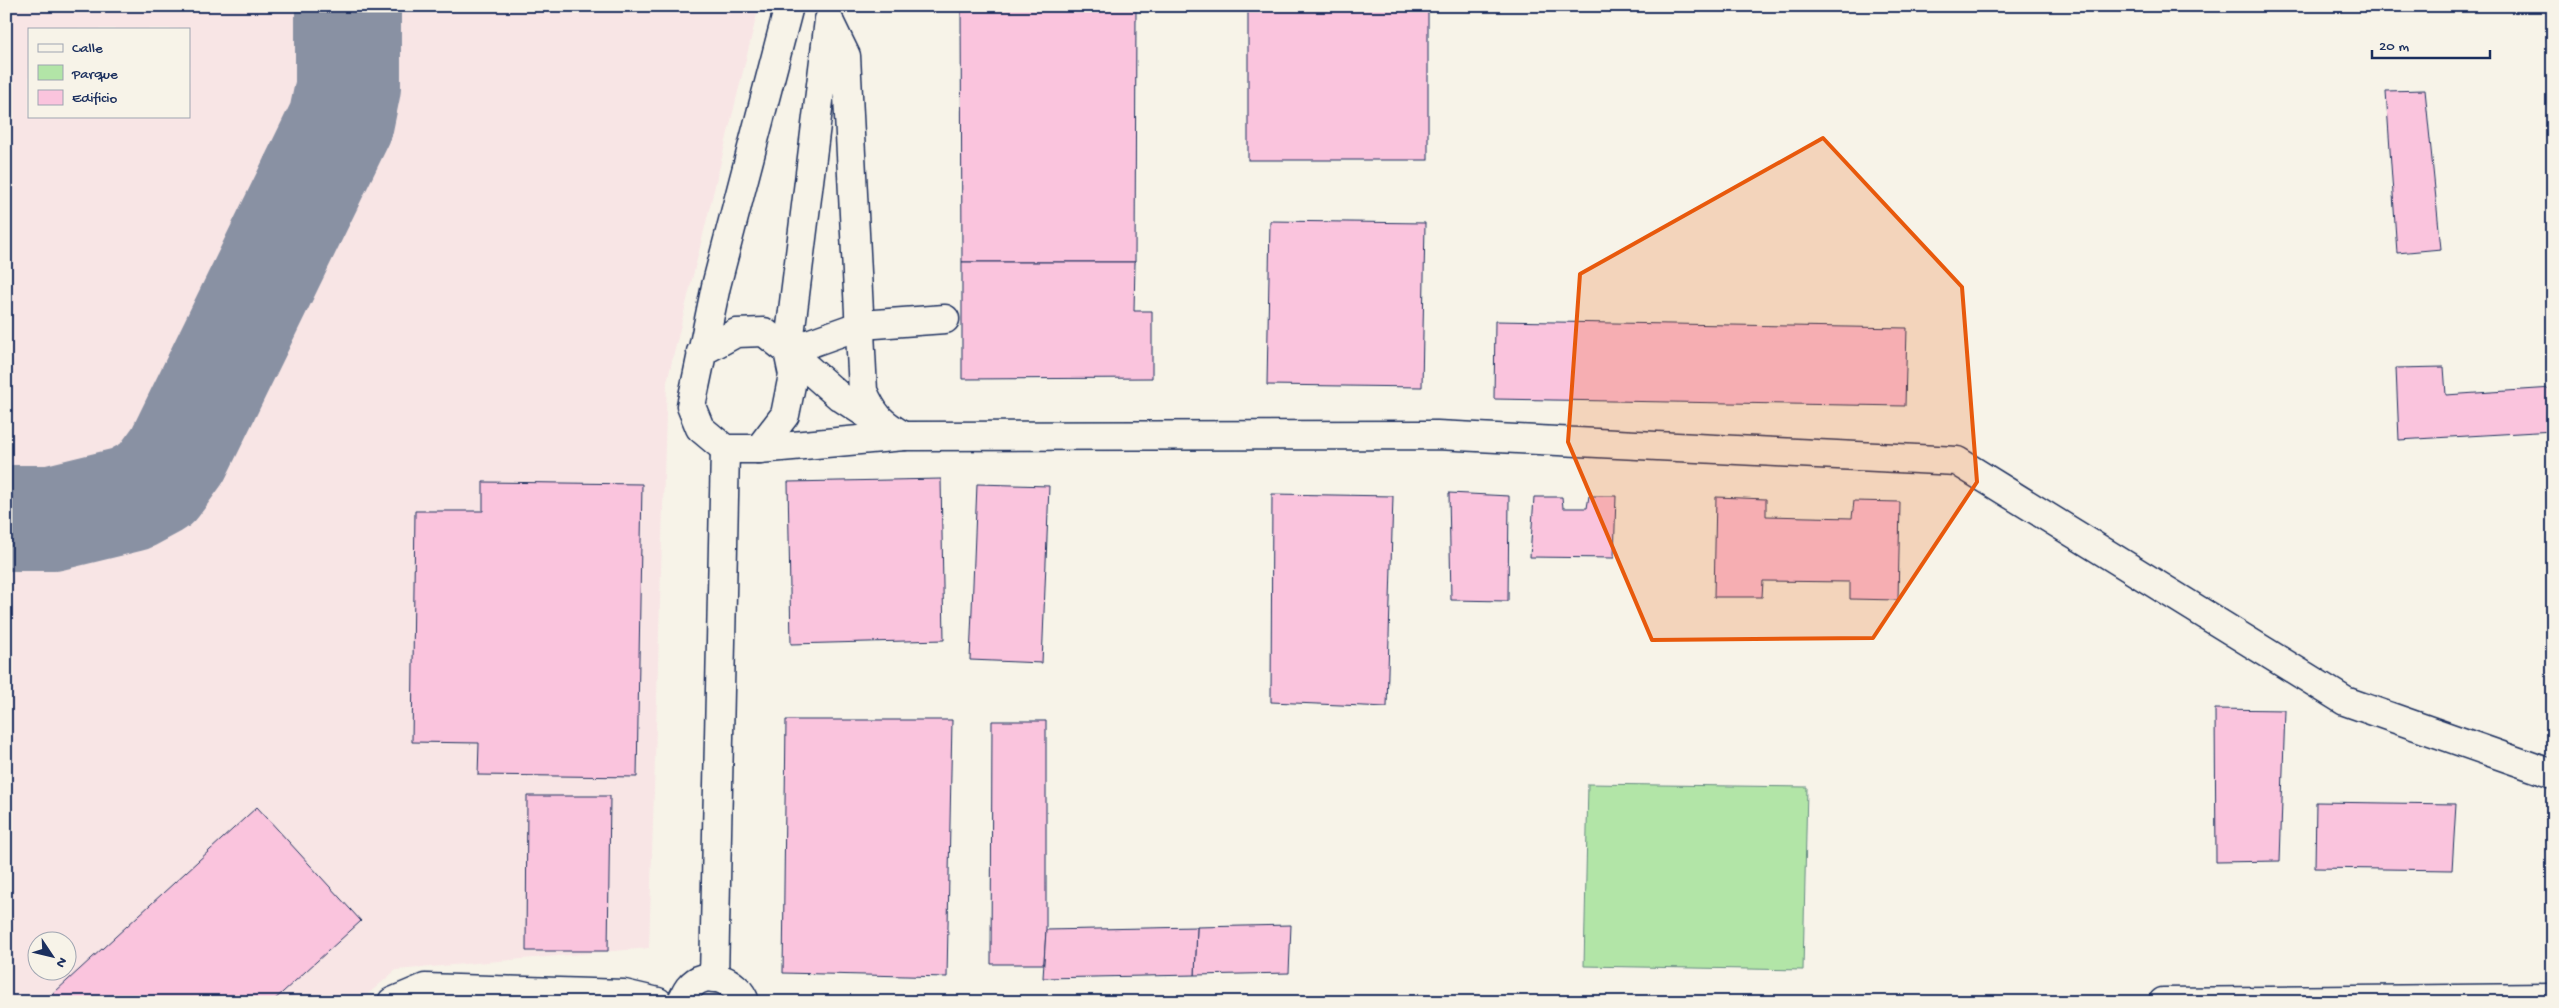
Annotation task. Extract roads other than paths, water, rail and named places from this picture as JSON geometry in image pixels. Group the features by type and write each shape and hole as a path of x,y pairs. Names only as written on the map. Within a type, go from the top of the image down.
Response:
{"lane":[{"path":"789,6 701,352 691,406 700,428 725,449 759,449 894,430 1438,435 1957,461 2345,701 2553,774"},
{"path":"829,14 846,56 864,391 872,411 894,430"},
{"path":"759,449 785,415 792,375 788,351 829,14"},
{"path":"788,351 861,325 945,319"},
{"path":"701,352 736,333 764,332 839,396 894,430"},
{"path":"714,978 725,449"},
{"path":"681,1002 689,987 698,981 714,978 731,982 739,990 745,1002"},
{"path":"392,1002 426,988 624,994 658,1002"},
{"path":"2163,1002 2550,998 2553,1000"}]}
